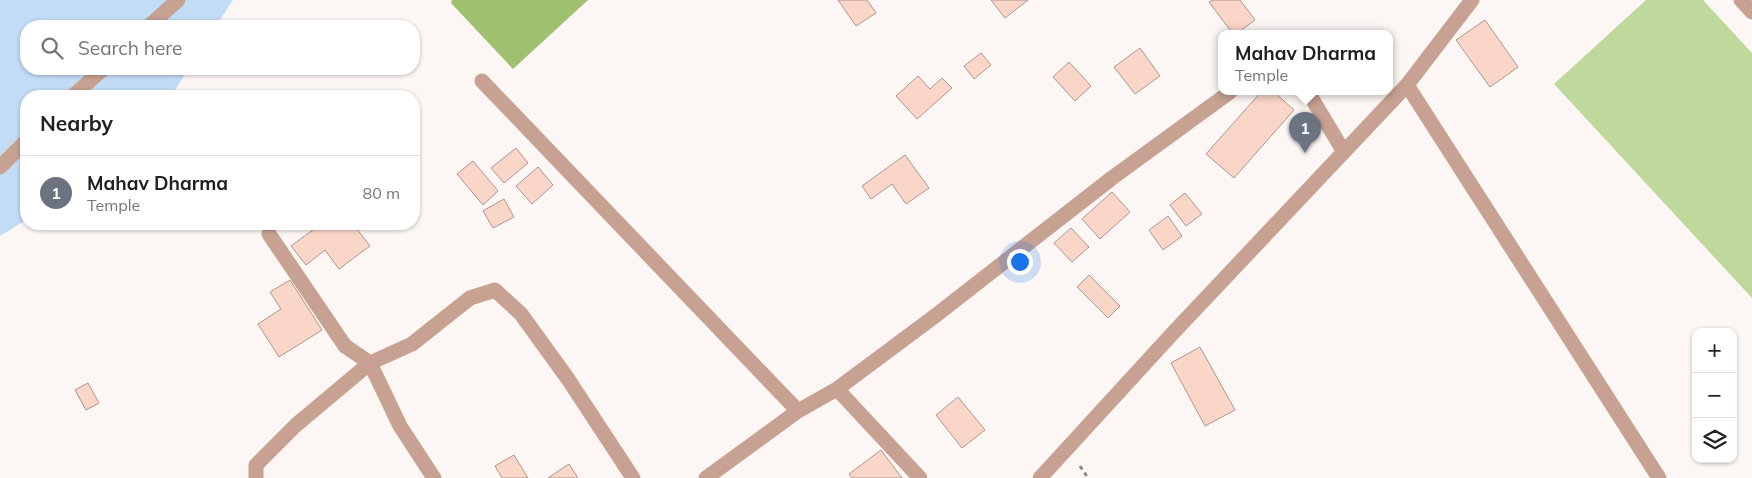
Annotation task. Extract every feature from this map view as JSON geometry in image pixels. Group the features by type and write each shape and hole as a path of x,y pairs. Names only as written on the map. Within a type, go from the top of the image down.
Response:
{"street":[{"path":"156,20 178,0"},
{"path":"1040,478 1172,334 1407,85 1472,0"},
{"path":"1741,0 1752,12"},
{"path":"80,90 96,75"},
{"path":"482,81 798,411"},
{"path":"1407,85 1659,478"},
{"path":"706,478 798,411 837,388 935,316 1112,178 1226,95"},
{"path":"1310,95 1344,152"},
{"path":"0,167 20,147"},
{"path":"269,234 345,346 370,364 400,426 434,478"},
{"path":"256,478 256,465 296,425 370,364 412,344 470,298 496,290 521,314 568,380 633,478"},
{"path":"837,388 920,478"}],"green space":[{"path":"452,0 588,0 513,69 451,3"},
{"path":"1646,0 1703,0 1752,53 1752,298 1554,84"}],"water":[{"path":"0,0 233,0 220,20 20,20 20,75 185,75 175,90 20,90 20,224 0,236"}],"building":[{"path":"838,0 867,0 876,13 856,26"},
{"path":"991,0 1028,0 1005,18"},
{"path":"1213,0 1240,0 1255,20 1241,30 1230,30 1209,2"},
{"path":"1485,20 1518,67 1490,87 1456,40"},
{"path":"1140,48 1160,76 1135,94 1114,67"},
{"path":"981,53 991,65 974,79 964,66"},
{"path":"1069,62 1091,86 1075,101 1053,77"},
{"path":"918,76 930,89 942,78 952,88 917,119 896,96"},
{"path":"1258,95 1277,95 1294,110 1234,178 1206,154"},
{"path":"516,148 528,163 504,183 491,168"},
{"path":"905,155 929,188 906,204 892,184 871,199 862,186"},
{"path":"473,161 498,191 483,205 457,174"},
{"path":"538,167 553,185 532,204 516,186"},
{"path":"1112,192 1130,212 1100,239 1082,219"},
{"path":"1185,193 1202,214 1186,226 1170,205"},
{"path":"504,199 514,217 493,228 483,211"},
{"path":"1168,216 1182,236 1163,250 1149,230"},
{"path":"1071,228 1089,247 1072,262 1054,243"},
{"path":"313,230 358,230 370,246 339,269 325,250 306,265 291,246"},
{"path":"1089,275 1120,306 1108,318 1077,287"},
{"path":"290,280 322,330 279,357 258,324 281,309 270,292"},
{"path":"1200,347 1235,410 1205,426 1171,363"},
{"path":"88,383 99,403 86,410 75,390"},
{"path":"958,397 985,430 962,448 936,415"},
{"path":"881,450 902,478 852,478 849,474"},
{"path":"514,455 528,478 502,478 495,466"},
{"path":"569,464 578,478 548,478"}],"place":[{"name":"Mahav Dharma","path":"1305,153"}]}
